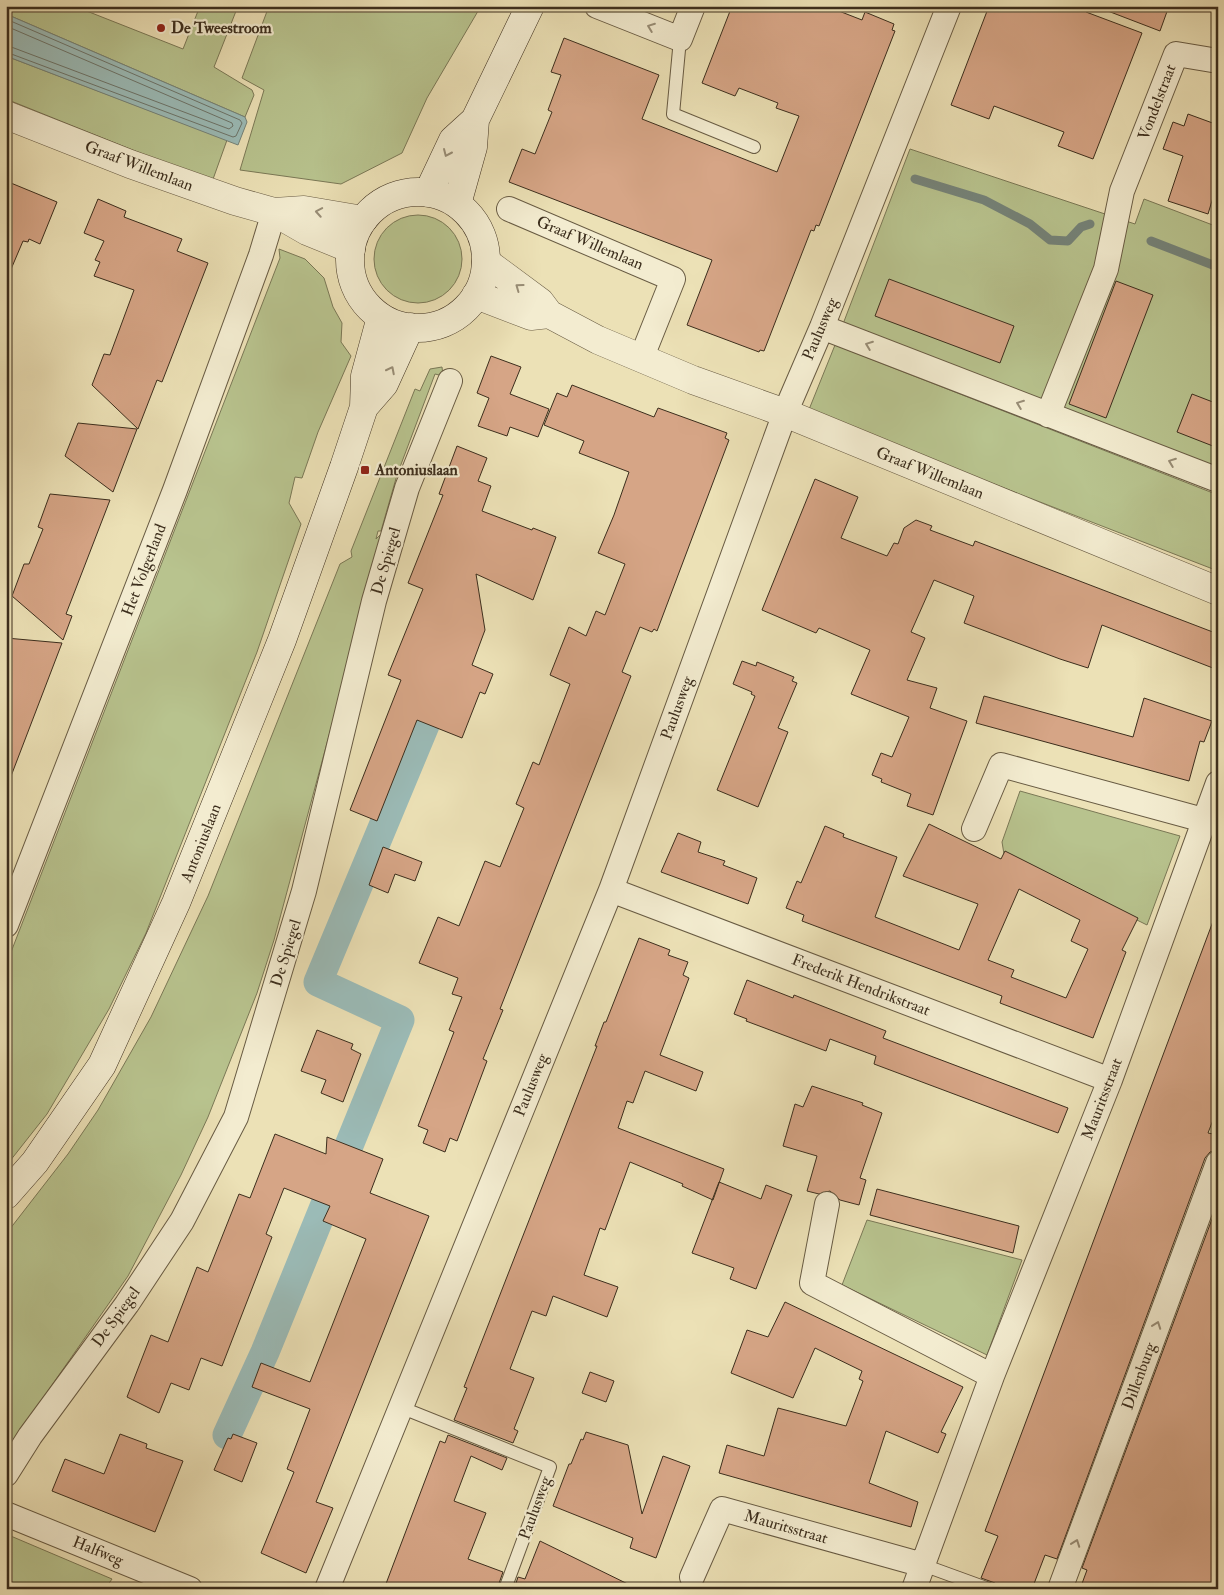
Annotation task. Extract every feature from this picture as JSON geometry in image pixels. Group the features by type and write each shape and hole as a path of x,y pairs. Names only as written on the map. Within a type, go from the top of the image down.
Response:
{"main road":[{"path":"457,204 473,147 475,120 530,6"},
{"name":"Graaf Willemlaan","path":"6,114 130,164 235,201 274,212 307,231 351,249"},
{"path":"428,192 453,140 475,120"},
{"path":"413,192 428,192 457,204 470,216 479,229 484,245 486,262 476,295 462,312 443,323 410,327 381,317 371,309 356,288 350,262 355,234 363,220 373,209 392,198 413,192"},
{"name":"Graaf Willemlaan","path":"274,212 304,210 363,220"},
{"name":"Graaf Willemlaan","path":"486,262 540,302 549,314 578,330 641,359 785,413 1218,591"},
{"name":"Graaf Willemlaan","path":"476,295 530,316 549,314"},
{"name":"Antoniuslaan","path":"6,1195 34,1162 102,1065 176,903 282,640 364,407 366,376 381,317"},
{"name":"Antoniuslaan","path":"364,407 384,384 410,327"}],"street":[{"path":"597,6 680,39 693,6"},
{"name":"Paulusweg","path":"327,1589 611,890 785,413 822,327 949,6"},
{"name":"Vondelstraat","path":"1048,415 1106,269 1122,191 1176,54 1218,61"},
{"name":"Graaf Willemlaan","path":"509,209 673,279 641,359"},
{"name":"Het Volgerland","path":"6,925 174,490 261,255 274,212"},
{"path":"822,327 1218,480"},
{"name":"De Spiegel","path":"6,1474 30,1436 127,1304 182,1221 236,1117 304,891 374,601 407,488 450,381"},
{"path":"974,829 1001,765 1211,821"},
{"name":"Mauritsstraat","path":"914,1589 992,1376 1211,821 1218,783"},
{"name":"Frederik Hendrikstraat","path":"611,890 1110,1080"},
{"name":"Dillenburg","path":"1060,1589 1218,1162"},
{"path":"826,1204 812,1283 992,1376"},
{"name":"Mauritsstraat","path":"692,1577 722,1508 923,1565"},
{"name":"Halfweg","path":"6,1514 190,1589"}],"lane":[{"path":"680,39 673,114 754,147"},
{"name":"Paulusweg","path":"400,1407 550,1467 505,1589"},
{"path":"923,1565 989,1589"}],"green space":[{"path":"6,6 74,6 183,49 200,6 238,6 214,67 252,90 254,95 245,117 6,14"},
{"path":"269,6 481,6 427,98 402,153 341,184 240,170 264,90 242,78"},
{"path":"6,56 227,140 212,182 6,99"},
{"path":"910,149 1135,224 1144,199 1218,227 1218,473 843,324"},
{"path":"418,215 435,219 449,228 458,242 462,259 458,276 449,290 435,299 418,303 401,299 387,290 378,276 374,259 378,242 387,228 401,219"},
{"path":"279,249 305,259 324,278 333,307 342,323 341,342 351,356 318,432 302,478 295,477 289,503 301,524 257,652 146,933 109,1009 47,1114 6,1166 6,965 280,258"},
{"path":"835,345 1218,495 1218,571 808,412"},
{"path":"442,367 443,376 435,374 397,475 381,531 378,531 376,539 384,531 274,940 257,993 208,1117 181,1175 128,1276 6,1451 6,1234 68,1154 98,1110 151,1017 208,896 340,564 352,557 351,551 415,389 420,391 430,369"},
{"path":"1020,791 1180,836 1147,925 1004,854 1002,842"},
{"path":"867,1220 1022,1260 987,1355 842,1285"},
{"path":"6,1534 112,1579 105,1589 6,1589"}],"water":[{"path":"6,14 245,117 247,122 238,145 6,56"}],"building":[{"path":"732,6 826,6 862,20 865,12 894,24 892,30 895,31 819,226 816,225 814,231 811,230 764,351 760,350 759,352 687,325 712,260 509,182 522,149 535,154 552,112 548,110 561,75 551,72 564,38 659,75 642,119 777,172 799,116 776,108 778,103 739,88 735,96 702,83"},
{"path":"989,6 1088,6 1086,12 1142,33 1093,159 1058,146 1064,132 994,106 989,119 951,105"},
{"path":"1100,6 1169,6 1160,31 1100,8"},
{"path":"1188,114 1218,125 1218,181 1208,214 1168,201 1183,156 1163,149 1173,122 1184,126"},
{"path":"6,181 57,202 40,244 29,239 28,242 23,241 6,281"},
{"path":"98,199 126,211 124,217 182,239 177,251 208,263 162,382 157,380 138,429 92,385 104,354 110,355 134,290 94,276 100,262 95,260 104,241 84,233"},
{"path":"889,279 1014,326 1000,363 875,316"},
{"path":"1116,281 1153,295 1106,418 1069,404"},
{"path":"491,356 521,367 510,394 549,409 538,437 510,427 507,436 478,426 489,398 477,393"},
{"path":"572,385 654,417 658,408 727,433 725,438 729,440 657,631 654,629 652,632 640,627 622,672 631,676 500,1009 503,1010 483,1059 487,1061 457,1141 450,1138 445,1152 423,1143 428,1130 418,1126 454,1032 449,1030 462,997 452,994 458,978 419,963 438,917 459,926 485,861 500,867 524,808 516,804 533,762 539,765 570,684 550,675 569,627 586,636 596,611 605,615 625,564 598,553 629,472 579,453 584,441 544,425 557,393 567,397"},
{"path":"1192,394 1218,404 1218,448 1177,432"},
{"path":"78,423 137,429 113,492 65,456"},
{"path":"457,446 487,458 478,481 491,486 482,511 556,537 533,600 476,574 485,630 472,665 493,674 485,694 480,692 462,738 417,720 377,821 350,810 401,680 388,675 423,589 408,583 443,495 439,494"},
{"path":"815,479 858,497 841,538 887,556 894,543 898,544 904,528 916,520 932,526 930,530 973,546 975,541 1218,634 1218,670 1102,625 1088,668 964,623 974,596 934,580 911,632 925,638 907,680 937,688 930,708 967,721 933,815 907,806 911,794 881,782 882,779 872,775 881,753 892,757 909,717 851,694 870,650 819,628 816,633 762,610"},
{"path":"50,494 110,500 66,614 72,616 63,640 12,596 24,564 29,564 43,529 38,527"},
{"path":"6,638 62,643 8,784 6,784"},
{"path":"742,661 756,666 757,662 794,677 792,681 797,683 778,728 788,732 758,807 717,790 755,696 751,694 752,692 733,684"},
{"path":"984,696 1133,737 1144,698 1212,721 1204,742 1200,741 1189,781 976,723"},
{"path":"929,824 1001,859 1005,851 1138,918 1122,950 1126,952 1093,1038 1000,1003 1002,996 802,921 804,915 786,908 797,881 801,883 825,826 844,834 843,837 897,857 875,917 959,950 978,904 903,876","holes":["1019,889 1080,920 1071,941 1088,949 1066,998 1011,977 1014,970 988,960"]},
{"path":"678,833 701,842 698,852 725,861 723,865 757,878 748,904 661,872"},
{"path":"383,847 422,862 415,881 395,874 388,893 369,885"},
{"path":"1215,916 1218,916 1218,1107 1208,1133 1218,1135 1218,1150 1210,1152 1205,1158 1057,1559 1045,1555 1032,1589 997,1589 995,1583 981,1578 998,1536 985,1531"},
{"path":"639,938 670,950 668,955 688,962 683,975 689,978 660,1055 703,1072 696,1091 645,1071 633,1103 627,1101 618,1128 724,1169 713,1200 682,1186 683,1184 630,1162 605,1230 600,1228 584,1275 618,1287 607,1317 553,1296 546,1316 532,1311 510,1369 534,1378 514,1429 518,1431 513,1443 454,1420 467,1388 464,1387 597,1046 595,1046 604,1022 606,1022"},
{"path":"747,980 793,998 794,995 886,1031 883,1038 1068,1108 1058,1133 874,1064 876,1056 830,1039 826,1051 746,1021 747,1019 734,1014"},
{"path":"317,1030 353,1044 351,1049 361,1054 343,1102 321,1093 326,1080 301,1071"},
{"path":"812,1086 863,1103 862,1105 882,1113 860,1178 866,1180 859,1205 840,1200 830,1191 819,1194 807,1191 817,1156 783,1146 795,1104 803,1107"},
{"path":"275,1134 326,1154 327,1137 383,1159 370,1193 429,1216 316,1502 333,1508 306,1573 261,1553 294,1472 287,1469 310,1409 252,1387 261,1363 310,1382 366,1239 323,1221 330,1206 284,1188 266,1234 272,1237 222,1366 201,1358 189,1390 171,1383 159,1413 127,1397 151,1335 168,1342 197,1267 208,1272 239,1194 250,1198"},
{"path":"719,1182 761,1199 766,1185 792,1195 756,1289 730,1279 734,1268 692,1253"},
{"path":"877,1189 1019,1226 1013,1253 870,1215"},
{"path":"1218,1203 1218,1589 1080,1589 1087,1570 1082,1568"},
{"path":"785,1302 963,1387 941,1432 946,1434 938,1453 886,1431 869,1483 918,1502 911,1527 719,1473 727,1445 764,1456 778,1408 846,1426 863,1381 859,1379 862,1371 815,1348 793,1398 731,1373 747,1330 768,1337"},
{"path":"590,1372 614,1381 606,1402 582,1393"},
{"path":"586,1432 628,1445 642,1514 663,1456 690,1466 656,1558 630,1548 633,1538 553,1506 569,1464 571,1464 581,1439 583,1440"},
{"path":"120,1434 147,1444 146,1448 183,1461 155,1532 52,1491 65,1459 104,1474"},
{"path":"233,1434 257,1443 242,1482 214,1470 228,1438 231,1439"},
{"path":"448,1435 507,1458 502,1470 471,1456 454,1501 486,1513 468,1559 503,1572 497,1589 384,1589 440,1441 445,1443"},
{"path":"540,1541 638,1589 514,1589 518,1577 525,1579"}],"waterway":[{"path":"915,179 984,200 1030,224 1050,240 1068,241 1081,227 1090,224"},
{"path":"1151,241 1218,267"},
{"path":"227,1435 265,1352 400,1020 318,982 433,706"}],"place":[{"name":"De Tweestroom","path":"161,28"},
{"name":"Antoniuslaan","path":"365,470"}]}
